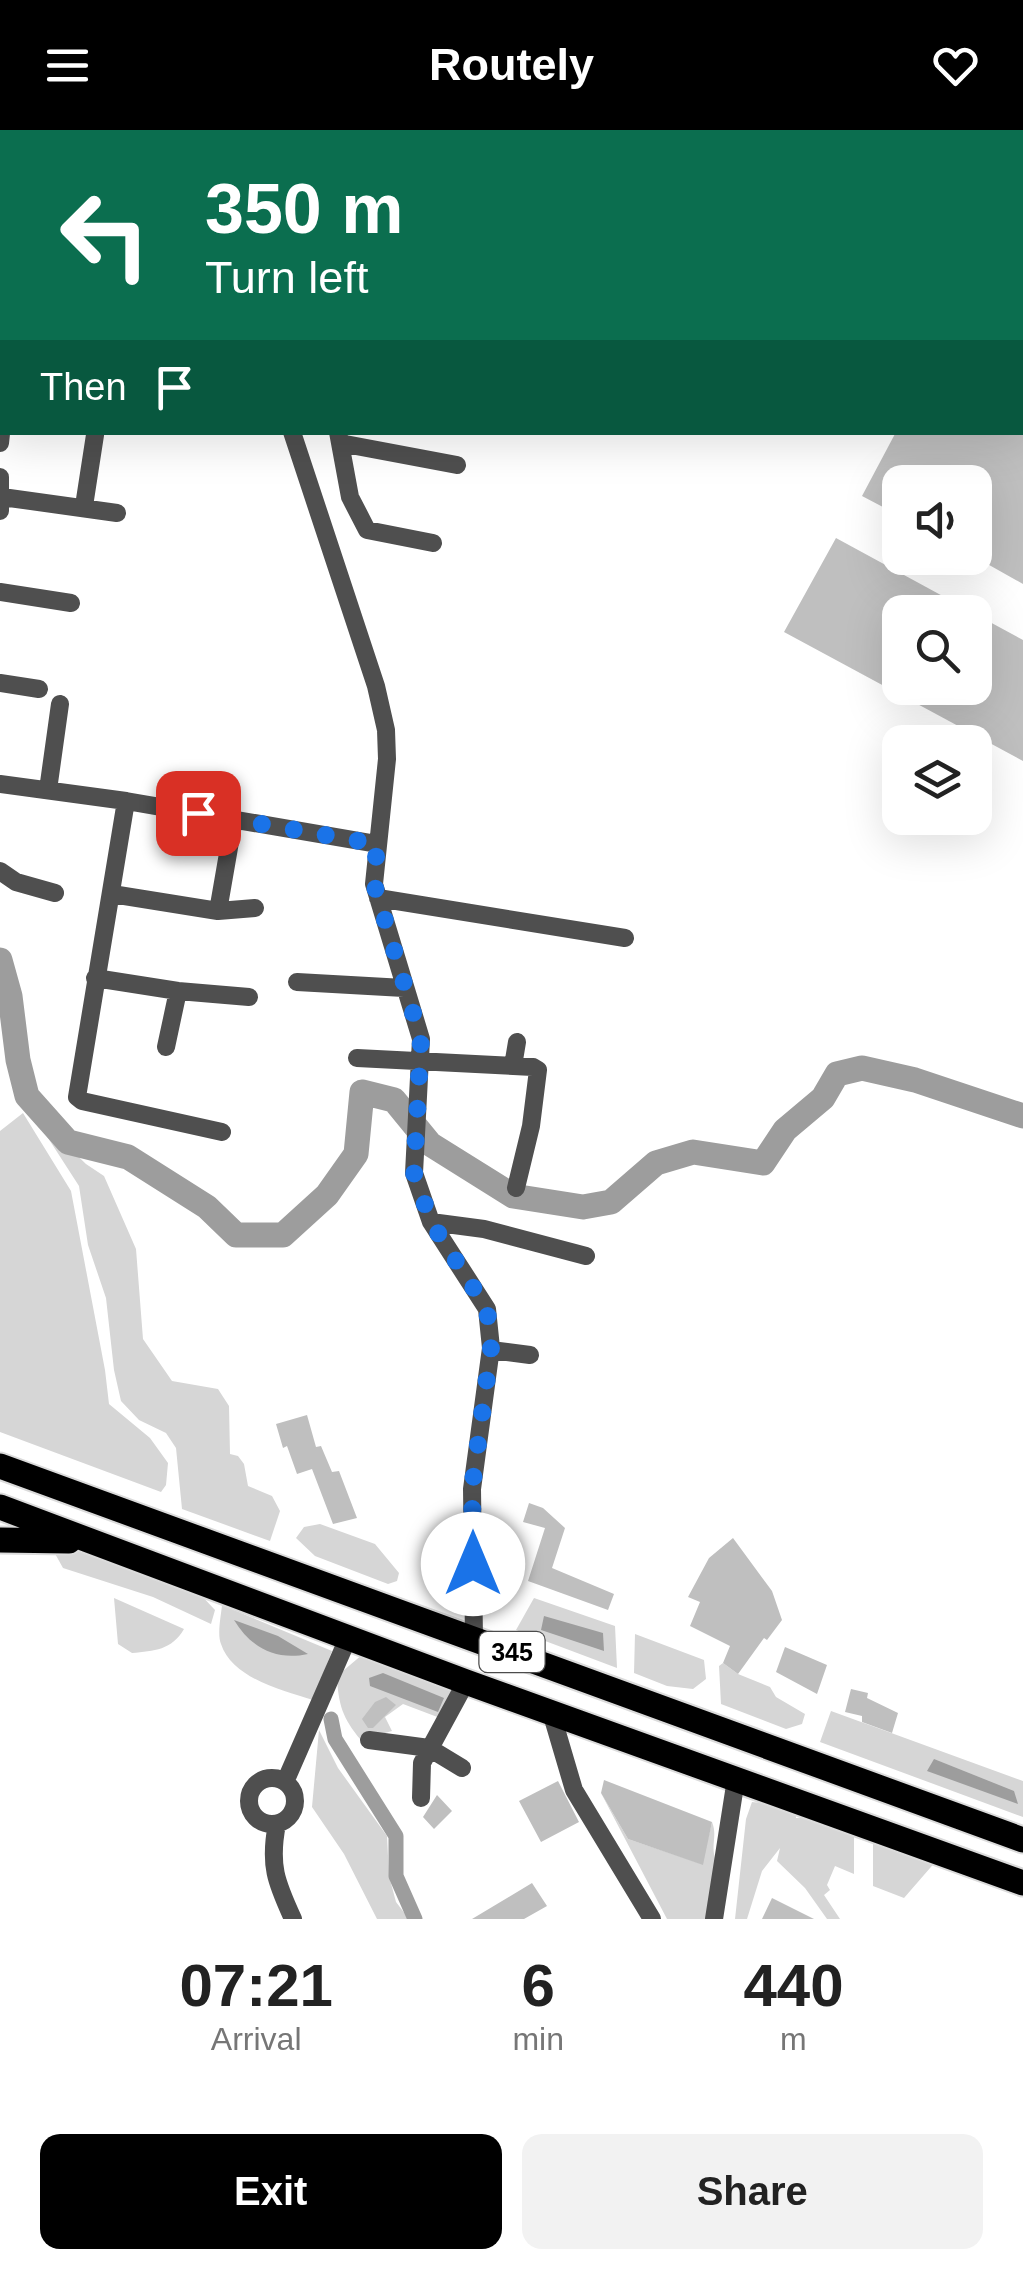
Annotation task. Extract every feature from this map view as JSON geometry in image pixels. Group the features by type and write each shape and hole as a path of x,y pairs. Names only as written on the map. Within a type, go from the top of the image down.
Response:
{"main road":[{"name":"345","path":"4,1467 1023,1840"},
{"name":"345","path":"0,1507 348,1638 460,1691 552,1712 1023,1884"},
{"path":"0,1540 49,1539 99,1545"}],"street":[{"path":"84,506 95,435"},
{"path":"293,435 376,686 386,730 387,759 374,884 421,1039 414,1173 431,1222 487,1309 491,1350 472,1488 474,1638"},
{"path":"433,543 367,530 350,497 339,438 457,466"},
{"path":"0,477 1,504 84,506 117,513"},
{"path":"318,509 350,497"},
{"path":"0,592 71,604"},
{"path":"0,683 39,689"},
{"path":"48,790 60,704"},
{"path":"0,784 126,801 377,844"},
{"path":"126,801 77,1097 222,1132"},
{"path":"218,911 234,820"},
{"path":"0,871 16,882 55,892"},
{"path":"112,894 218,911 255,908"},
{"path":"378,898 625,938"},
{"path":"96,978 249,997"},
{"path":"297,982 404,988"},
{"path":"166,1047 178,991"},
{"path":"512,1066 517,1042"},
{"path":"357,1058 533,1067 540,1073 516,1188"},
{"path":"431,1222 484,1229 586,1256"},
{"path":"491,1350 530,1355"},
{"path":"284,1782 348,1638"},
{"path":"421,1798 422,1763 460,1691"},
{"path":"552,1712 574,1790 652,1919"},
{"path":"369,1740 429,1748 462,1768"},
{"path":"277,1778 284,1782 296,1802 290,1816 278,1824 262,1823 256,1819 248,1798 262,1780 277,1778"},
{"path":"714,1919 736,1779"},
{"path":"278,1824 272,1850 274,1876 293,1919"}],"shaded area":[{"path":"30,1110 86,1164 104,1176 136,1249 143,1339 172,1381 218,1389 229,1406 230,1454 238,1456 244,1464 248,1486 272,1496 280,1511 270,1541 182,1509 176,1448 166,1433 139,1420 121,1401 106,1298 88,1245 79,1186"},
{"path":"23,1113 71,1191 109,1404 150,1438 168,1463 166,1485 161,1492 0,1432 0,1131"},
{"path":"320,1524 375,1544 399,1573 397,1581 388,1584 315,1556 296,1538 304,1527"},
{"path":"53,1550 78,1551 199,1593 215,1610 211,1624 153,1597 63,1568"},
{"path":"114,1598 184,1629 168,1645 132,1653 118,1644"},
{"path":"534,1598 615,1626 617,1668 516,1630"},
{"path":"222,1605 332,1651 313,1700 260,1681 236,1666 220,1640"},
{"path":"544,1616 603,1633 604,1651 541,1630"},
{"path":"234,1620 278,1636 308,1654 285,1656 265,1650 248,1638"},
{"path":"635,1634 704,1660 706,1679 693,1689 667,1686 634,1673"},
{"path":"363,1654 458,1692 440,1718 403,1704 385,1717 392,1731 361,1740 343,1711 337,1676"},
{"path":"723,1663 770,1687 776,1697 805,1714 802,1724 786,1729 721,1704 719,1666"},
{"path":"383,1673 444,1698 438,1712 370,1686 369,1678"},
{"path":"831,1711 1023,1781 1023,1817 820,1742"},
{"path":"319,1730 338,1768 387,1836 389,1876 396,1902 409,1919 377,1919 344,1854 312,1807"},
{"path":"934,1759 1014,1791 1018,1804 927,1771"},
{"path":"601,1793 628,1839 702,1864 712,1822 717,1878 713,1919 667,1919"},
{"path":"752,1802 781,1805 796,1818 811,1817 854,1833 854,1874 835,1866 827,1885 830,1890 824,1895 840,1919 827,1919 805,1888 777,1861 780,1848 762,1871 747,1919 735,1919 746,1819"},
{"path":"873,1841 937,1860 904,1898 873,1886"}],"building":[{"path":"894,435 1023,435 1023,584 992,567 992,465 882,465 882,507 862,496"},
{"path":"836,538 882,563 882,575 904,575 941,595 882,595 882,685 784,632"},
{"path":"992,623 1023,640 1023,761 992,744 992,725 956,725 919,705 992,705"},
{"path":"307,1415 316,1447 321,1446 332,1472 339,1471 357,1518 333,1524 312,1469 297,1474 287,1446 283,1448 276,1424"},
{"path":"529,1503 543,1508 565,1528 552,1568 614,1594 608,1610 528,1581 545,1528 523,1522"},
{"path":"733,1538 772,1591 782,1620 738,1674 723,1663 730,1646 690,1626 700,1602 688,1597 709,1558"},
{"path":"785,1647 827,1665 817,1694 776,1672"},
{"path":"851,1689 868,1693 867,1698 898,1713 892,1733 862,1722 862,1716 845,1712"},
{"path":"386,1697 396,1705 373,1728 368,1728 362,1719 375,1702"},
{"path":"604,1780 712,1822 703,1865 628,1839 601,1793"},
{"path":"558,1781 579,1822 541,1842 519,1801"},
{"path":"437,1795 452,1811 434,1829 423,1817"},
{"path":"532,1883 547,1906 524,1919 472,1919"},
{"path":"772,1898 814,1919 762,1919"}],"waterway":[{"path":"0,960 27,1096 68,1142 128,1157 207,1207 236,1235 283,1235 327,1195 356,1154 362,1092 394,1100 430,1144 513,1196 583,1207 611,1202 656,1163 693,1152 763,1163 785,1130 823,1098 837,1074 862,1068 915,1080 1023,1116"},
{"path":"331,1719 335,1739 396,1836 396,1876 415,1919"}],"route":[{"path":"198,813 377,844 374,884 421,1039 414,1173 431,1222 487,1309 491,1348 472,1488 473,1564"}]}
